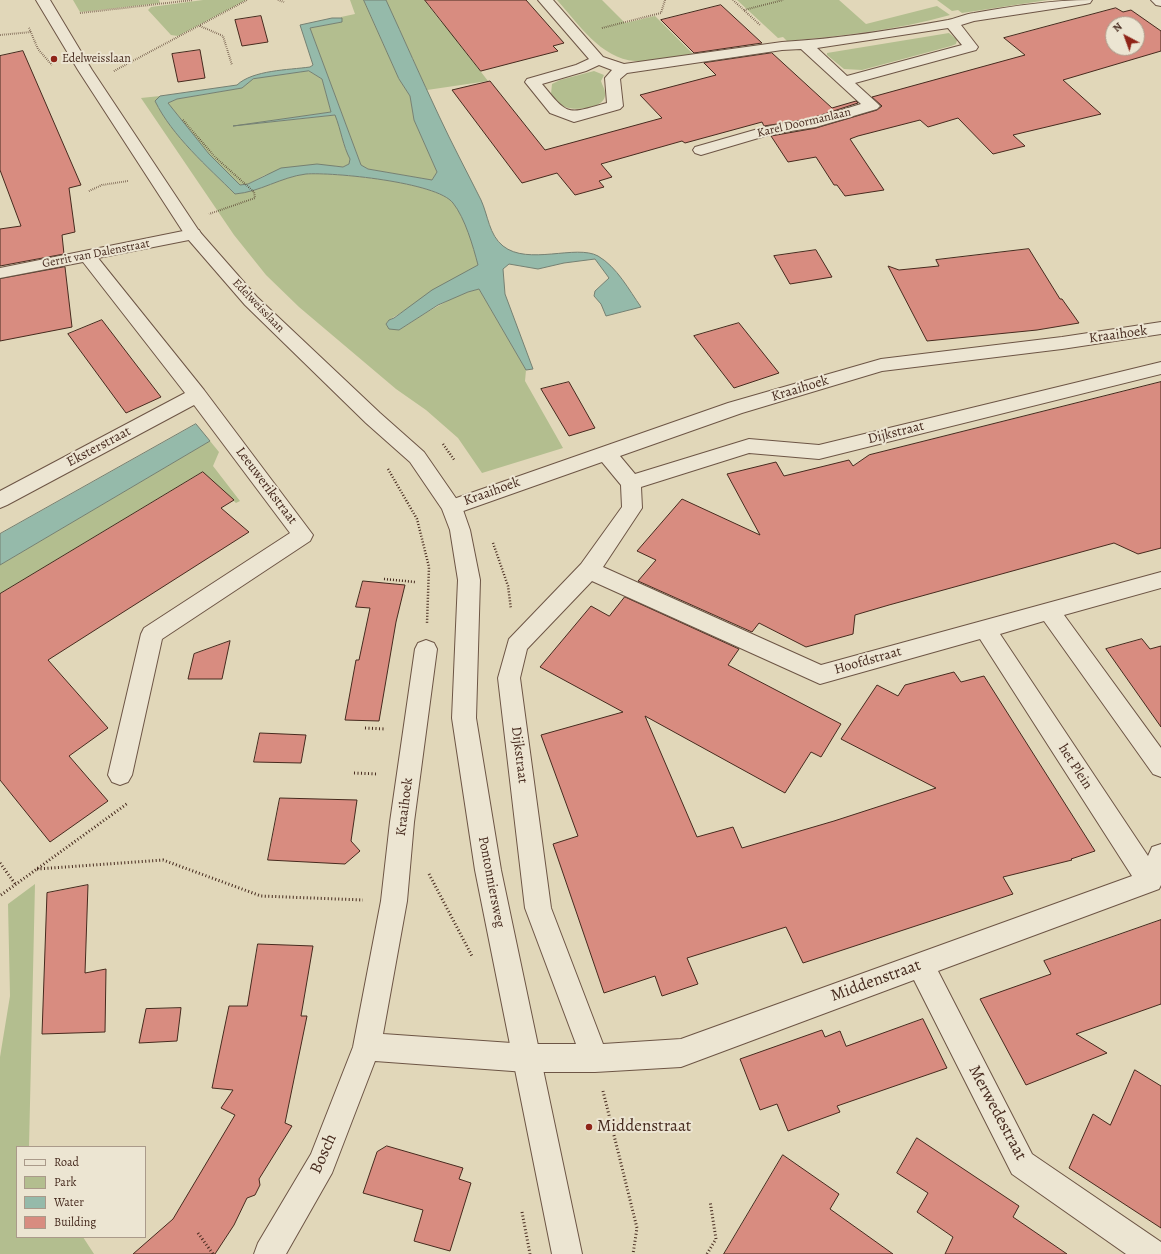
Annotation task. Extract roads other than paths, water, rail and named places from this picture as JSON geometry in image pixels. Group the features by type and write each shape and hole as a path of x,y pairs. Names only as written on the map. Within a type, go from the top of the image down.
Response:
{"street":[{"name":"Edelweisslaan","path":"43,0 85,70 193,234 251,301 373,418 417,457 452,507"},
{"path":"545,0 598,60 623,69 782,46 805,45 952,24 973,17 1084,0"},
{"path":"844,81 971,47 952,24"},
{"name":"Karel Doormanlaan","path":"701,150 770,130 811,124 872,106 805,45"},
{"path":"598,60 581,68 532,82 555,110 574,117 615,106 612,78 623,69"},
{"name":"Gerrit van Dalenstraat","path":"0,273 88,257 193,234"},
{"name":"Leeuwerikstraat","path":"88,257 197,395 303,535 152,634 120,775"},
{"name":"Kraaihoek","path":"452,507 478,496 735,408 881,365 1062,343 1161,328"},
{"name":"Dijkstraat","path":"631,483 749,446 818,452 1161,368"},
{"name":"Eksterstraat","path":"0,500 197,395"},
{"path":"589,570 632,508 631,483 606,453"},
{"name":"Pontonniersweg","path":"452,507 460,530 469,580 464,718 488,870 567,1254"},
{"name":"Dijkstraat","path":"589,570 517,645 509,678 538,908 595,1058"},
{"name":"Hoofdstraat","path":"589,570 820,675 1161,580"},
{"path":"1049,611 1161,767"},
{"name":"het Plein","path":"985,629 1150,881"},
{"name":"Kraaihoek","path":"367,1047 394,901 402,822 426,649"},
{"path":"1150,881 1161,855"},
{"name":"Middenstraat","path":"367,1047 526,1058 595,1058 681,1053 920,964 1150,881"},
{"name":"Merwedestraat","path":"920,964 1022,1164 1152,1254"},
{"name":"Bosch","path":"269,1254 322,1163 367,1047"}],"water":[{"path":"364,0 386,0 444,126 481,200 492,231 498,241 513,252 525,254 538,255 577,252 589,253 598,256 617,272 641,307 606,316 601,304 594,296 595,291 609,278 595,259 564,263 538,269 509,264 503,269 505,294 533,369 526,370 479,289 468,292 438,305 399,330 389,329 386,324 389,320 394,318 432,290 478,265 465,224 453,203 443,196 427,189 406,184 360,177 319,174 306,174 288,178 244,193 235,194 181,139 162,114 155,101 160,96 237,85 252,76 281,70 310,67 313,65 300,25 332,18 342,18 342,22 310,28 361,165 368,169 432,180 437,172 414,120 410,96 399,79","holes":["309,71 322,79 331,112 233,126 335,115 350,159 349,164 343,167 317,164 281,168 248,184 240,185 209,154 168,103 177,99 242,88 253,79"]},
{"path":"196,424 210,441 0,565 0,534"}],"place":[{"name":"Edelweisslaan","path":"54,59"},
{"name":"Middenstraat","path":"589,1127"}]}
